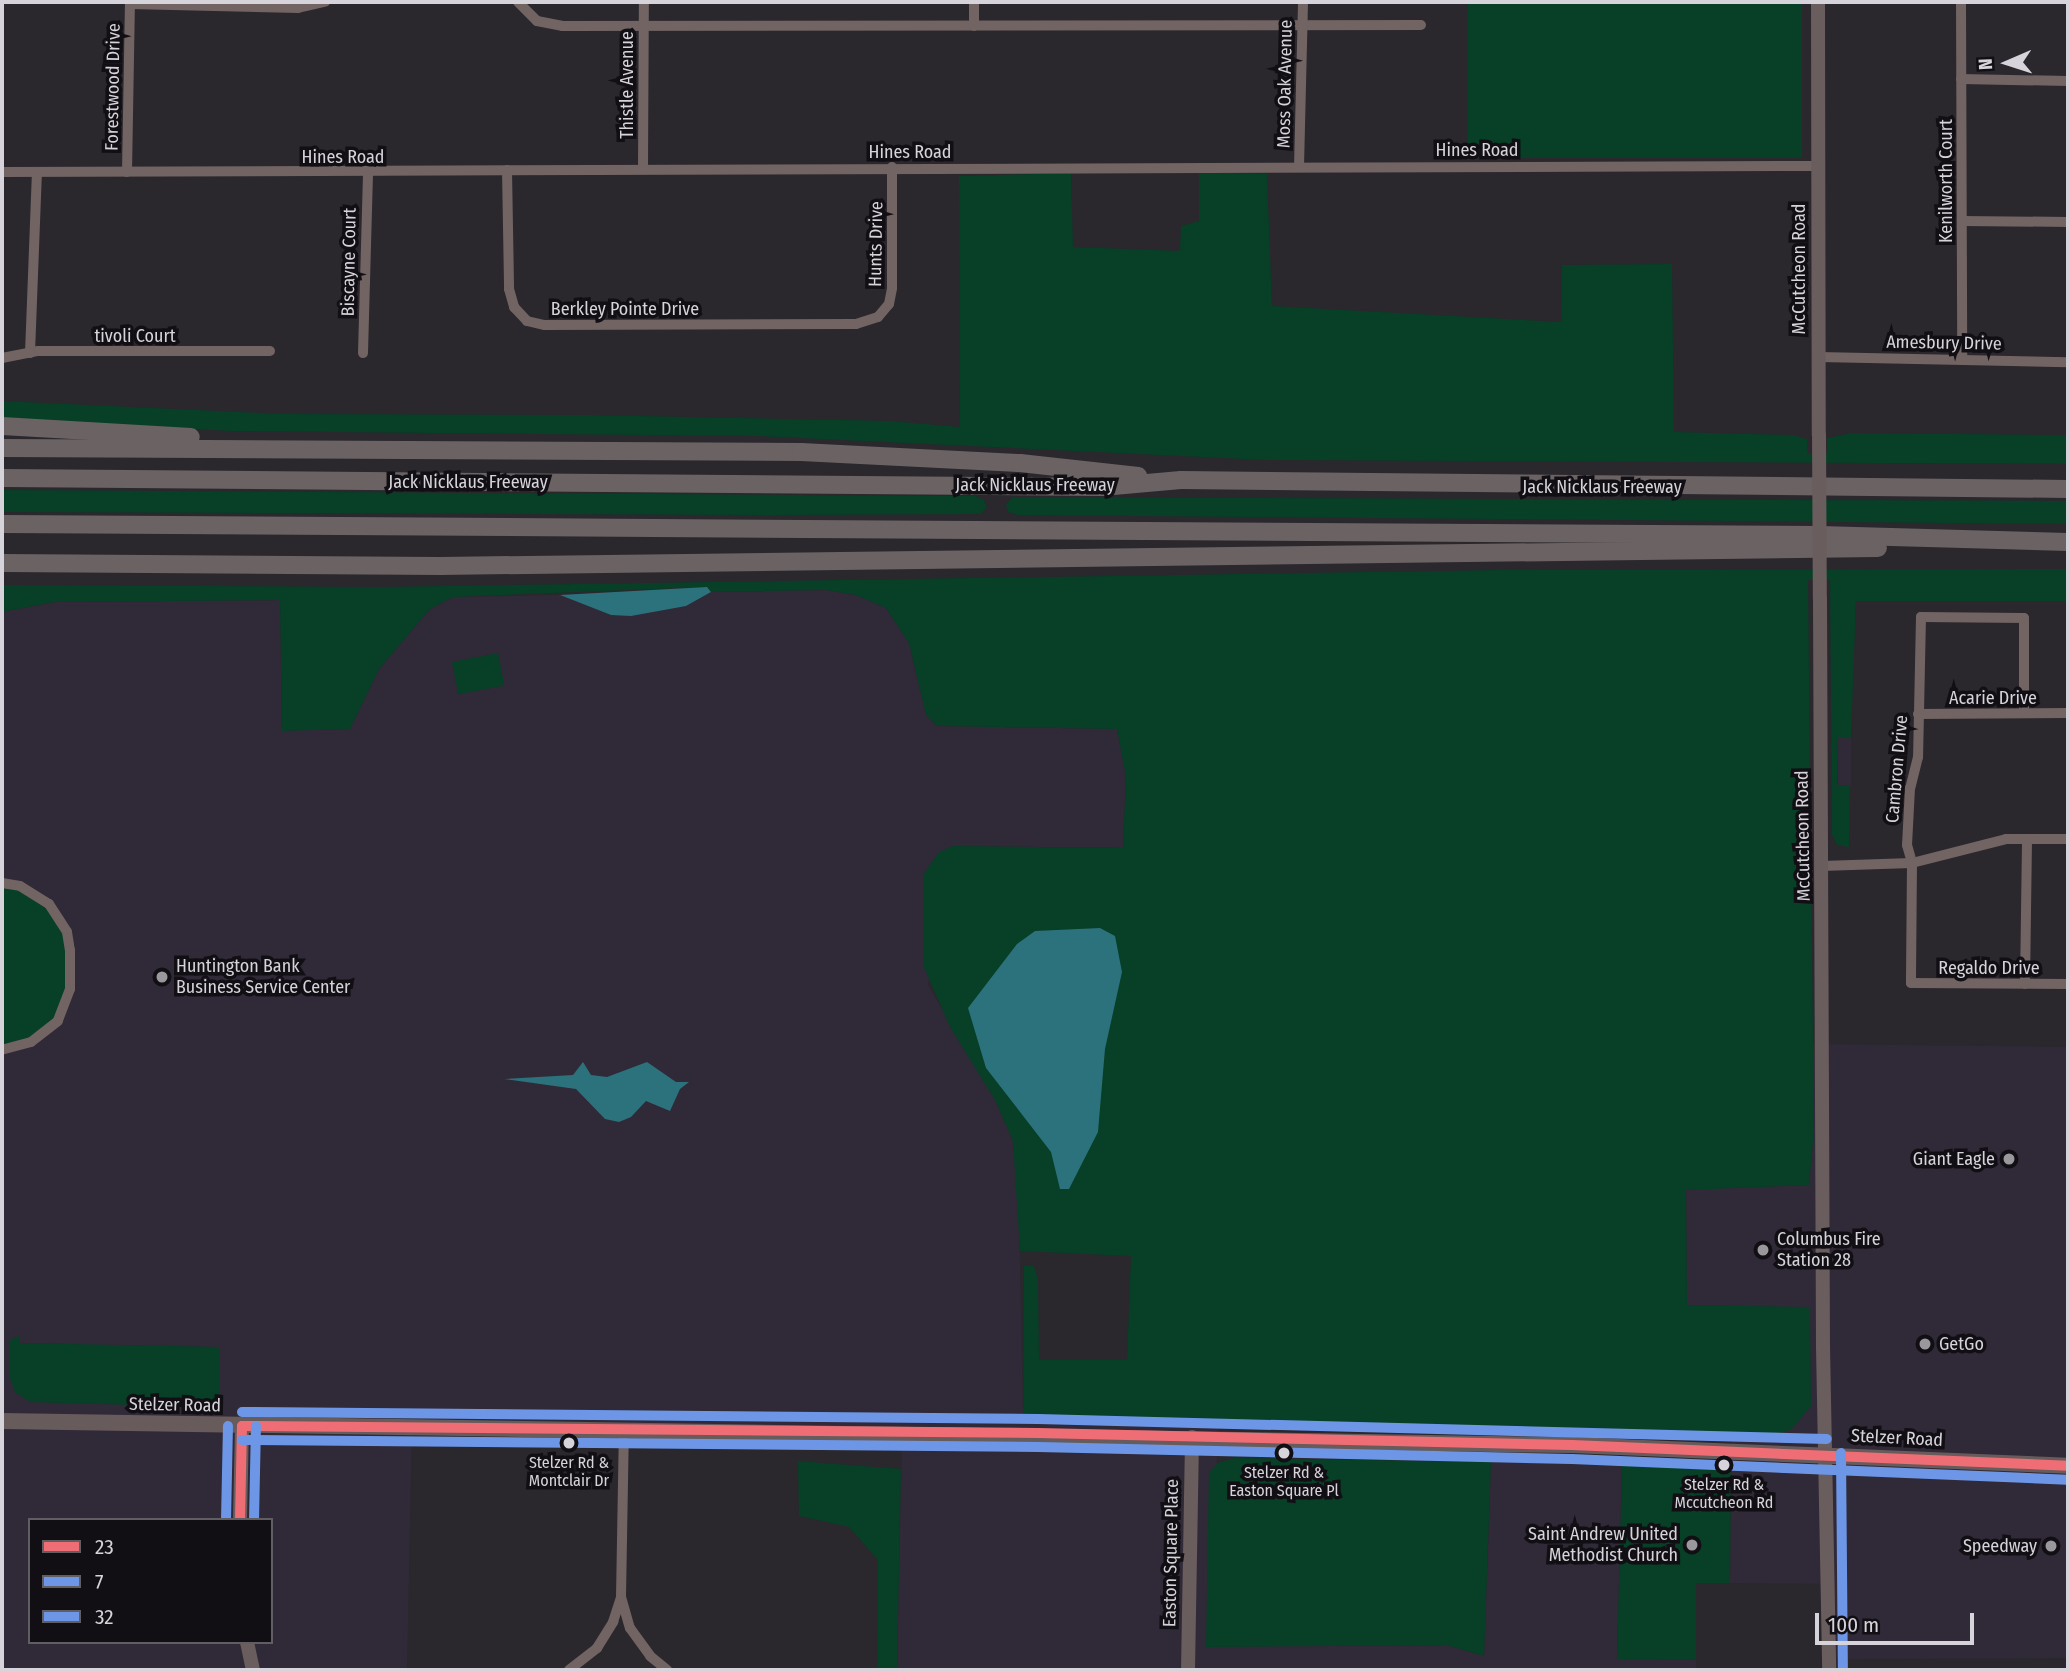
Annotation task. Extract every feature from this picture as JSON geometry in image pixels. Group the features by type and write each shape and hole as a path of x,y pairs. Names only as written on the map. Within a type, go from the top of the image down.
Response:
{"highway":[{"path":"2,426 320,449"},
{"path":"2,448 801,452 1020,463 1181,480"},
{"name":"Jack Nicklaus Freeway","path":"2,478 1075,487 1181,480 2068,489"},
{"path":"2,524 1820,535 2068,544"},
{"path":"2,569 440,566 2068,544"},
{"path":"2,563 440,566"}],"main road":[{"name":"McCutcheon Road","path":"1818,2 1829,1670"},
{"name":"Stelzer Road","path":"2,1421 1192,1437 1827,1453 2068,1466"},
{"path":"240,1518 242,1426"},
{"name":"Easton Square Place","path":"1188,1670 1192,1437"},
{"path":"247,1644 253,1670"}],"street":[{"path":"130,3 298,8 325,2"},
{"path":"518,2 537,21 562,26 1421,25"},
{"name":"Thistle Avenue","path":"643,168 644,2"},
{"path":"974,2 974,26"},
{"name":"Moss Oak Avenue","path":"1299,167 1303,2"},
{"name":"Kenilworth Court","path":"1961,2 1962,359"},
{"name":"Forestwood Drive","path":"127,172 130,3"},
{"path":"1961,79 2068,81"},
{"name":"Hines Road","path":"2,172 1818,166"},
{"name":"Hunts Drive","path":"878,317 889,304 892,288 892,167"},
{"name":"Berkley Pointe Drive","path":"507,170 509,289 513,307 527,321 545,326 856,324 878,317"},
{"path":"30,353 37,172"},
{"name":"Biscayne Court","path":"363,353 368,172"},
{"path":"1962,221 2068,222"},
{"name":"tivoli Court","path":"2,358 30,353 270,351"},
{"name":"Amesbury Drive","path":"1819,356 2068,362"},
{"name":"Cambron Drive","path":"1910,983 1912,863 1907,845 1918,714 1921,617 2024,618 2024,712"},
{"name":"Acarie Drive","path":"1918,714 2068,713"},
{"path":"1822,866 1912,863 2006,839 2068,839"},
{"path":"2025,984 2027,839"},
{"path":"2,883 36,893 60,918 70,950 70,980 58,1021 31,1042 2,1050"},
{"name":"Regaldo Drive","path":"1910,983 2068,984"},
{"path":"569,1670 597,1648 613,1622 621,1597 624,1429"},
{"path":"621,1597 631,1628 650,1656 667,1670"}],"shaded area":[{"path":"826,590 856,595 886,608 909,643 926,715 937,726 1117,729 1126,777 1123,848 953,846 928,985 995,1100 1013,1141 1018,1166 1023,1414 1031,1418 1219,1422 1206,1646 1447,1645 1484,1656 1491,1462 1622,1463 1617,1658 1696,1660 1696,1670 897,1670 902,1432 412,1427 407,1670 2,1670 2,612 54,602 280,600 282,730 350,729 379,669 430,609 453,597 560,595 611,615 686,606 711,592"},
{"path":"1838,738 1851,738 1851,786 1838,786"},
{"path":"1812,1044 2068,1047 2068,1658 1828,1659 1829,1584 1730,1583 1732,1432 1776,1435 1810,1308 1687,1305 1686,1189 1809,1185 1814,1131"}],"green space":[{"path":"1468,2 1802,2 1802,158 1468,158"},
{"path":"1199,172 1267,174 1272,306 1561,322 1562,265 1672,264 1674,432 1793,435 1807,439 1808,454 1827,454 1827,438 1851,433 2068,435 2068,464 1265,460 757,436 230,431 2,418 2,401 284,414 589,415 890,421 960,427 959,176 1071,173 1073,247 1180,251 1181,226 1199,221"},
{"path":"2,490 975,496 984,500 987,507 981,514 2,512"},
{"path":"1012,497 2068,501 2068,524 1018,515 1008,512 1006,505"},
{"path":"2068,569 2068,601 1856,601 1851,738 1838,738 1837,785 1850,786 1849,847 1837,845 1832,835 1830,580 1808,580 1814,1131 1809,1185 1686,1190 1687,1305 1810,1307 1811,1406 1792,1429 1776,1435 1031,1418 1023,1414 1024,1266 1034,1266 1038,1279 1039,1360 1127,1360 1131,1256 1020,1251 1013,1141 995,1100 950,1027 923,965 923,875 939,852 953,846 1123,848 1126,777 1117,729 937,726 926,715 909,643 886,608 856,595 826,590 711,592 707,587 453,597 430,609 379,669 350,729 282,731 280,600 54,602 2,612 2,585 381,587 1503,570"},
{"path":"498,653 504,685 458,694 452,662"},
{"path":"2,883 36,893 67,932 70,989 46,1032 2,1050"},
{"path":"19,1336 20,1343 220,1347 220,1392 212,1405 202,1407 30,1402 15,1392 10,1378 10,1340"},
{"path":"1234,1458 1491,1462 1484,1656 1447,1645 1206,1647 1209,1472 1218,1463"},
{"path":"798,1461 901,1469 897,1670 877,1670 878,1560 849,1527 799,1516"},
{"path":"1622,1463 1731,1467 1730,1583 1696,1583 1696,1660 1617,1659"}],"water":[{"path":"707,587 711,592 686,606 631,616 611,615 560,595"},
{"path":"1100,928 1115,936 1122,972 1105,1049 1098,1132 1069,1189 1060,1189 1051,1152 986,1068 968,1008 1017,944 1035,931"},
{"path":"583,1062 591,1075 607,1077 647,1062 676,1082 689,1082 680,1089 670,1111 646,1101 631,1117 619,1122 605,1119 576,1089 504,1079 573,1075"}],"transit line":[{"name":"32","path":"242,1412 1038,1419 1827,1439"},
{"name":"32","path":"226,1518 228,1426"},
{"name":"23","path":"242,1426 1038,1433 1572,1445 2068,1466"},
{"name":"23","path":"240,1518 242,1426"},
{"name":"7","path":"254,1518 256,1426"},
{"name":"7","path":"242,1440 1038,1447 1572,1459 2067,1480"},
{"name":"32","path":"1841,1453 1843,1670"}],"place":[{"name":"Huntington Bank Business Service Center","path":"162,977"},
{"name":"Giant Eagle","path":"2009,1159"},
{"name":"Columbus Fire Station 28","path":"1763,1250"},
{"name":"GetGo","path":"1925,1344"},
{"name":"Stelzer Rd & Montclair Dr","path":"569,1443"},
{"name":"Stelzer Rd & Easton Square Pl","path":"1284,1453"},
{"name":"Stelzer Rd & Mccutcheon Rd","path":"1724,1465"},
{"name":"Saint Andrew United Methodist Church","path":"1692,1545"},
{"name":"Speedway","path":"2051,1546"}]}
